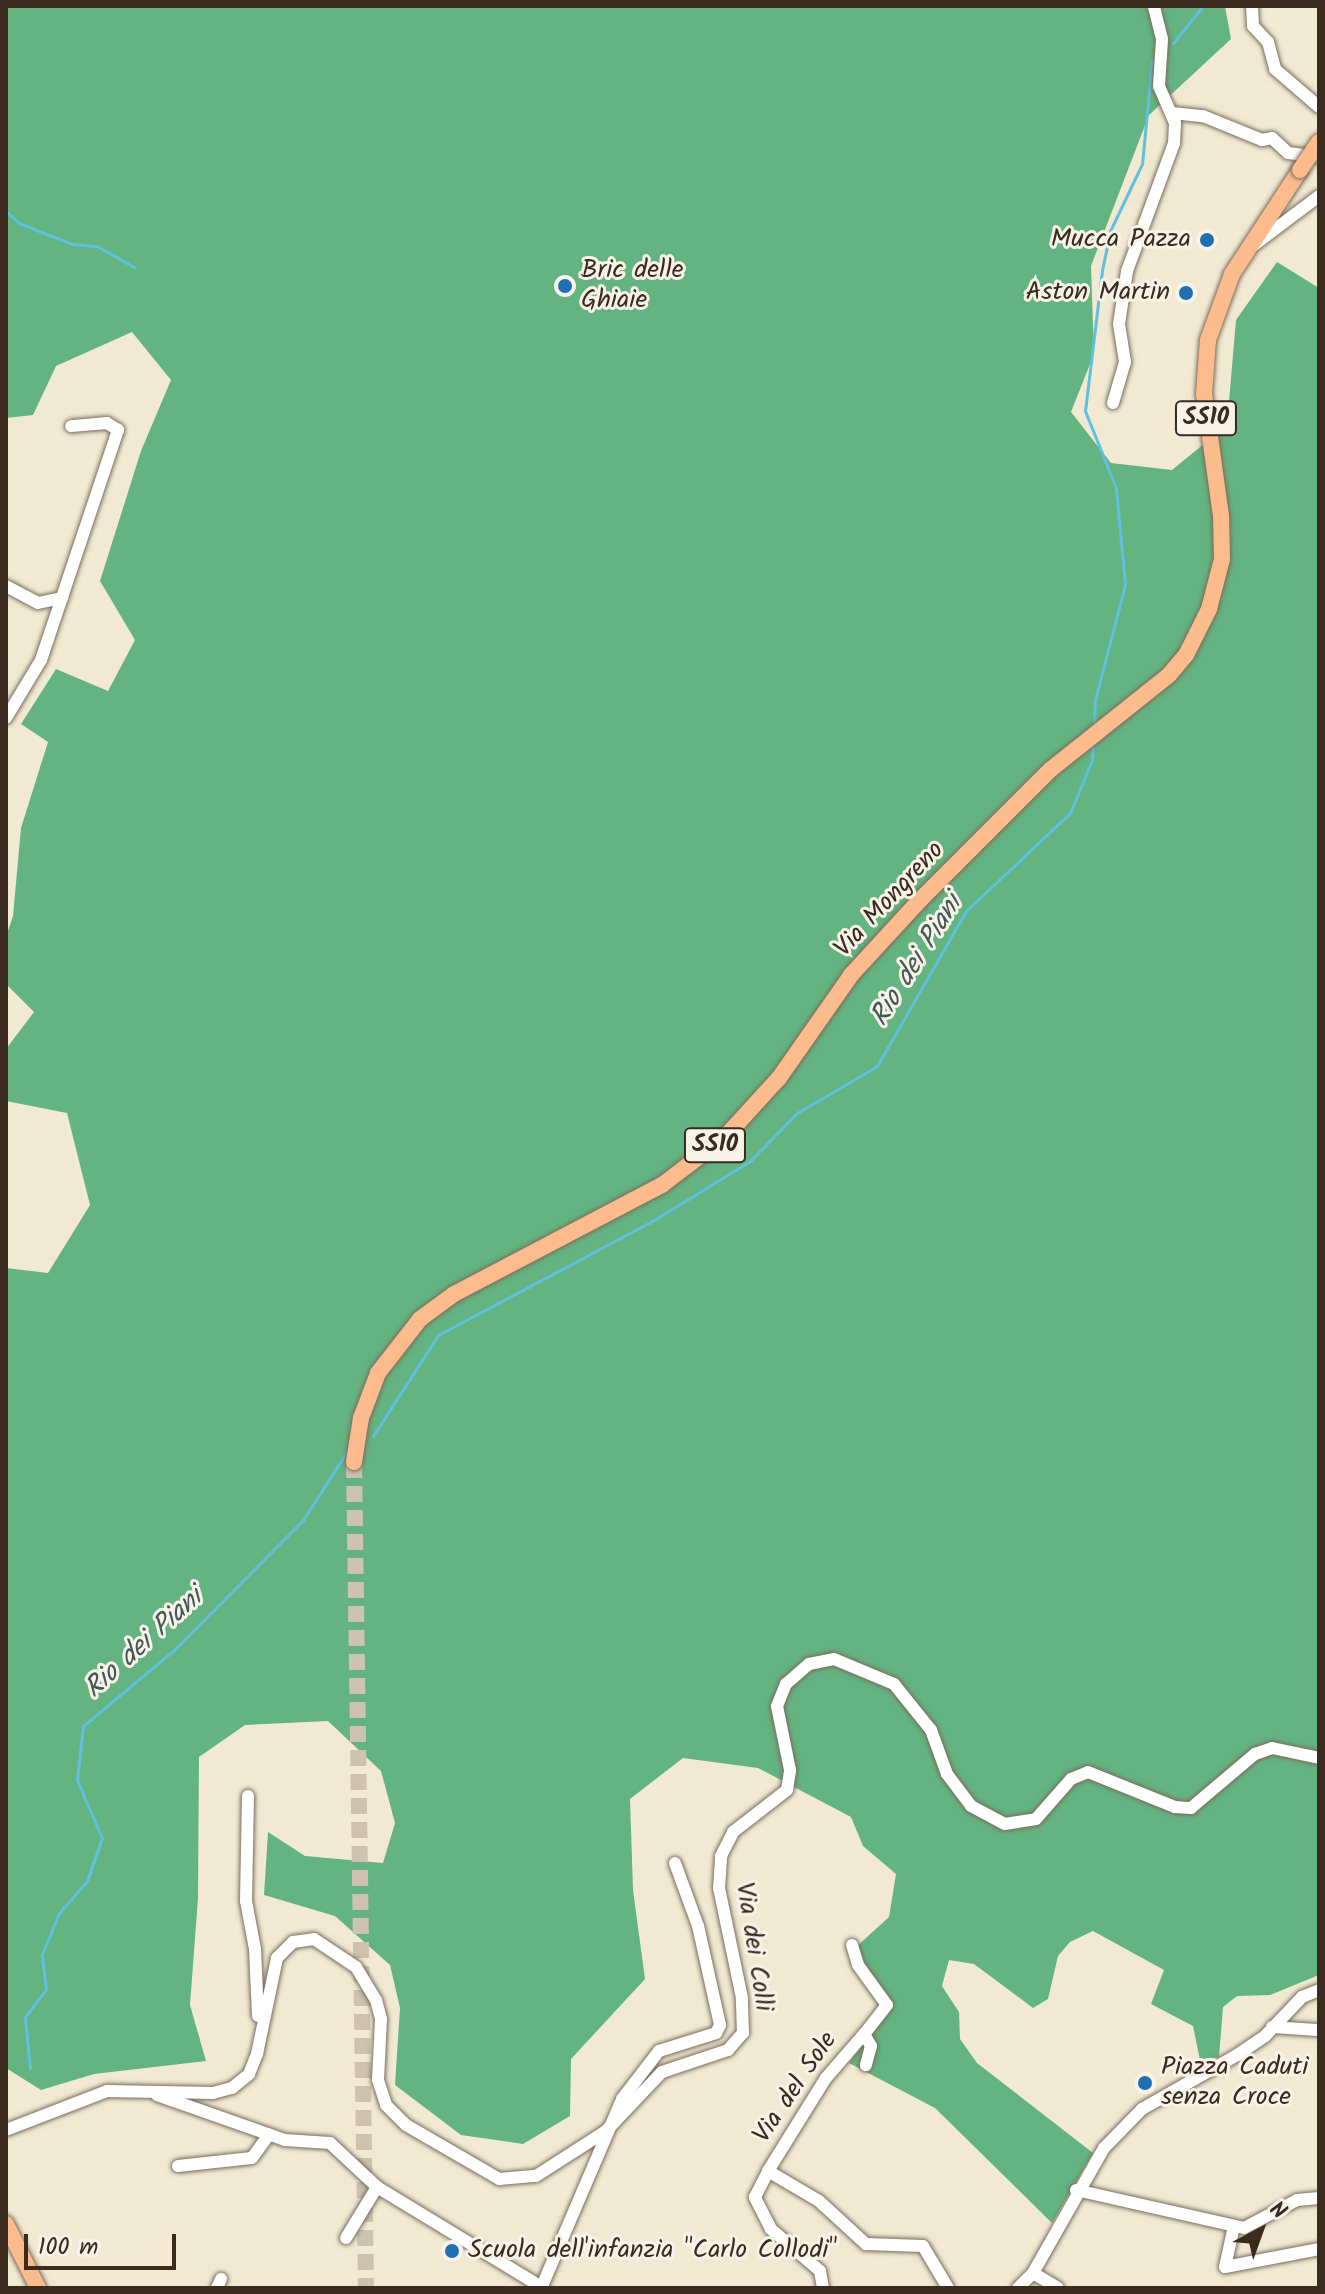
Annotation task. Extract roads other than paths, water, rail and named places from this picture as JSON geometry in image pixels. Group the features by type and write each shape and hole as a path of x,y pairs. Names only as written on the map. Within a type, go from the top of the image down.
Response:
{"main road":[{"name":"Via Mongreno","path":"354,1462 373,1382 420,1319 454,1294 662,1185 726,1136 779,1078 857,969 1050,770 1169,675 1186,655 1217,586 1223,532 1207,427 1205,366 1218,302 1247,250 1319,142"},
{"path":"6,2224 38,2288"}],"street":[{"path":"1113,403 1125,362 1119,324 1125,281 1134,244 1174,143 1172,113 1159,86 1162,39 1154,6"},
{"path":"1252,6 1253,26 1268,42 1275,69 1319,107"},
{"path":"1172,113 1203,116 1262,140 1272,138 1288,153 1319,157"},
{"name":"Via Mongreno","path":"1247,250 1319,196"},
{"path":"6,718 41,660 118,430 107,423 71,426"},
{"path":"6,586 38,603 62,598"},
{"name":"Via dei Colli","path":"6,2130 107,2091 213,2093 232,2088 249,2074 277,1958 293,1942 314,1939 335,1948 369,1984 381,2019 378,2080 386,2105 406,2125 499,2179 517,2180 536,2176 606,2131 662,2072 728,2050 743,2033 742,1998 719,1888 721,1856 733,1832 787,1790 790,1770 777,1706 786,1684 809,1664 834,1659 894,1684 931,1730 947,1774 971,1806 1005,1824 1036,1819 1071,1779 1088,1772 1175,1807 1191,1808 1255,1754 1272,1748 1319,1758"},
{"path":"248,1796 246,1901 260,2022"},
{"path":"142,2091 269,2135 330,2143 377,2187 543,2287 622,2099 659,2051 716,2033 720,2025 698,1926 675,1863"},
{"name":"Via del Sole","path":"823,2288 820,2271 771,2229 755,2197 826,2078 887,2005 858,1965 852,1945"},
{"path":"1018,2288 1033,2273 1076,2190 1104,2148 1142,2109 1237,2055 1272,2027 1302,1997 1319,1990"},
{"path":"1272,2027 1319,2030"},
{"name":"Via del Sole","path":"864,2034 871,2046 866,2065"},
{"name":"Via dei Colli","path":"6,2139 22,2124"},
{"path":"178,2166 252,2158 269,2135"},
{"path":"768,2171 819,2201 866,2244 923,2246 948,2288"},
{"path":"346,2238 377,2187"},
{"path":"1076,2190 1234,2226 1251,2227 1297,2200 1319,2198"},
{"path":"1234,2226 1225,2267 1319,2249"},
{"path":"1033,2273 1058,2288"}],"waterway":[{"name":"Rio dei Piani","path":"1173,43 1203,6"},
{"name":"Rio dei Piani","path":"1094,725 1095,700 1125,585 1116,488 1085,411 1102,270 1110,231 1142,164 1152,60"},
{"path":"6,211 19,223 72,244 97,246 134,267"},
{"name":"Rio dei Piani","path":"373,1436 438,1335 649,1223 750,1161 797,1113 877,1066 966,911 1070,813 1092,760 1093,745"},
{"name":"Rio dei Piani","path":"30,2068 25,2017 46,1989 42,1954 59,1913 87,1881 102,1838 77,1780 83,1726 174,1650 303,1520 346,1453"}],"tunnel":[{"path":"354,1462 366,2288"}],"place":[{"name":"Mucca Pazza","path":"1207,240"},
{"name":"Bric delle Ghiaie","path":"565,286"},
{"name":"Aston Martin","path":"1186,293"},
{"name":"Piazza Caduti senza Croce","path":"1145,2083"},
{"name":"Scuola dell'infanzia \"Carlo Collodi\"","path":"452,2251"}]}
